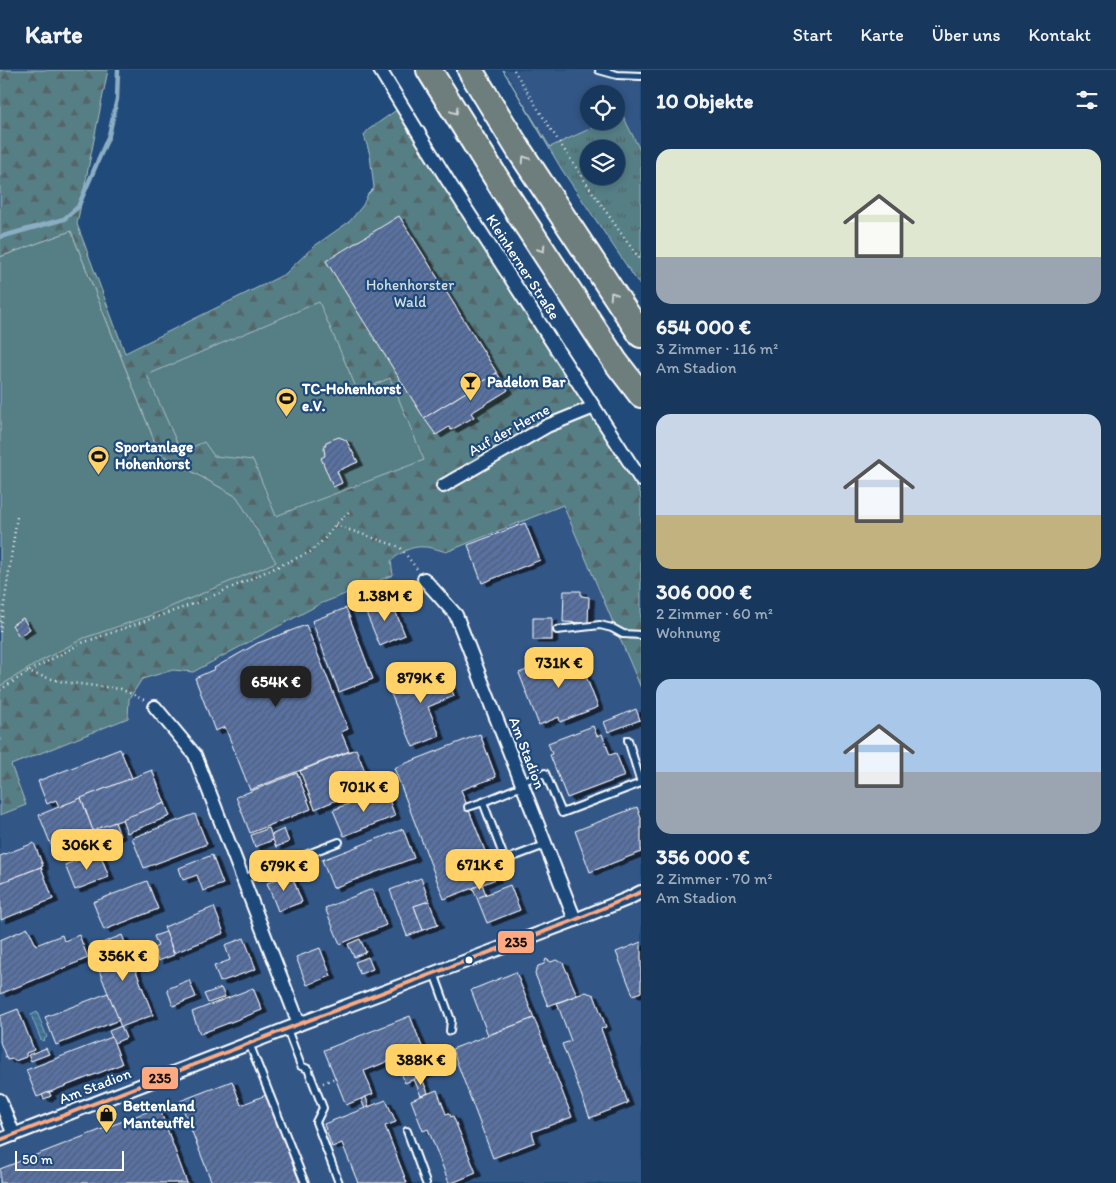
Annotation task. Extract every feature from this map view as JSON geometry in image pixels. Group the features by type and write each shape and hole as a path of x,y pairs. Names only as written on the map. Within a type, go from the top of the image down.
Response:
{"highway":[{"path":"429,70 615,361 641,395"},
{"path":"470,70 524,158 641,335"}],"street":[{"name":"Kleinherner Straße","path":"380,70 448,181 641,480"},
{"name":"Auf der Herne","path":"443,486 547,426 594,407"},
{"name":"Am Stadion","path":"424,579 456,615 575,920"},
{"path":"155,707 195,755 299,1024"},
{"name":"Am Stadion","path":"0,1140 249,1043 575,920 626,900 641,892"},
{"path":"0,1100 14,1135"}],"lane":[{"path":"599,70 617,75 641,76"},
{"path":"557,630 600,625 623,634 641,635"},
{"path":"468,807 545,773 562,814 641,783 628,740"},
{"path":"482,802 505,860 545,845"},
{"path":"243,879 339,842"},
{"path":"434,973 451,1020 450,1030"},
{"path":"287,1029 300,1066 308,1069 323,1108 316,1122 339,1183"},
{"path":"249,1043 305,1183"},
{"path":"407,1132 426,1183"}],"path":[{"path":"514,70 573,164 641,261"},
{"path":"0,690 28,672 82,643 199,602 310,552 351,510"},
{"path":"0,632 17,517"},
{"path":"335,525 400,547 424,579"},
{"path":"28,672 63,682 121,689 155,707"}],"shaded area":[{"path":"505,70 641,70 641,249 593,185 625,185 625,140 580,140 580,167 561,142 550,147"},
{"path":"564,505 641,688 641,1183 0,1183 0,815 26,804 11,765 128,718 129,699 142,679 174,670 193,672 320,604 393,575 391,561 399,553 413,546 433,548 446,552"},
{"path":"37,1012 47,1037 43,1041 31,1015"}],"green space":[{"name":"Hohenhorster Wald","path":"0,70 108,70 77,224 125,353 285,274 313,247 350,221 374,188 370,155 364,135 368,130 398,109 606,432 641,494 641,688 563,505 446,552 423,547 404,551 391,561 393,575 320,604 193,672 173,670 142,679 129,699 128,718 11,765 26,805 0,815 0,676 237,497 159,453 71,231 0,257"},
{"path":"503,70 550,147 587,130 625,130 625,120 641,152 641,287 562,170"},
{"name":"Sportanlage Hohenhorst","path":"71,231 159,453 237,497 276,562 149,616 84,638 0,686 0,257"},
{"name":"TC-Hohenhorst e.V.","path":"319,302 358,392 390,378 424,460 276,516 253,460 214,456 204,442 181,452 147,375"}],"building":[{"path":"399,216 497,373 424,418 326,261"},
{"name":"Padelon Bar","path":"497,373 508,390 471,413 474,417 451,430 449,427 436,435 424,418"},
{"path":"339,437 346,440 358,462 337,471 342,483 333,487 321,458 325,456 326,442"},
{"path":"525,523 540,560 482,583 468,545"},
{"path":"384,589 388,598 372,605 368,595"},
{"path":"564,591 581,591 581,596 589,597 588,623 563,622"},
{"path":"390,598 405,635 380,646 364,608"},
{"path":"346,608 373,679 339,692 312,621"},
{"path":"23,618 30,629 19,636 12,625"},
{"path":"533,618 552,618 552,640 533,640"},
{"path":"306,625 348,729 341,732 349,751 250,790 225,727 215,731 195,678 215,669 258,643"},
{"path":"576,651 598,707 560,722 559,717 539,725 519,673"},
{"path":"443,667 454,696 428,707 440,736 413,747 389,689"},
{"path":"636,709 640,720 608,732 604,722"},
{"path":"593,726 597,736 602,734 610,755 616,753 625,776 567,798 550,755 552,754 548,743"},
{"path":"480,734 496,777 461,790 496,879 444,899 394,768"},
{"path":"120,749 132,778 59,807 56,800 47,804 38,781"},
{"path":"356,749 371,786 315,809 300,771"},
{"path":"152,770 165,803 93,831 81,798"},
{"path":"297,773 311,809 250,833 236,797"},
{"path":"385,789 395,816 344,836 333,810"},
{"path":"81,798 96,839 55,855 39,815"},
{"path":"165,803 170,816 127,833 122,819"},
{"path":"637,807 641,818 641,852 590,872 575,831"},
{"path":"195,814 207,844 144,868 132,838"},
{"path":"115,822 120,836 102,843 96,829"},
{"path":"269,828 273,840 255,847 251,835"},
{"path":"284,829 289,842 276,847 271,835"},
{"path":"403,829 414,858 333,888 322,860"},
{"path":"34,843 43,866 0,883 0,856"},
{"path":"99,851 109,877 75,890 65,865"},
{"path":"212,855 223,884 203,891 197,875 183,880 179,868"},
{"path":"41,867 53,899 1,920 0,883"},
{"path":"291,874 302,902 278,911 267,883"},
{"path":"421,878 429,901 414,906 423,930 407,936 390,890"},
{"path":"147,881 158,909 104,930 93,902"},
{"path":"482,884 486,895 477,898 473,888"},
{"path":"510,885 520,910 487,923 477,898"},
{"path":"372,889 386,925 340,944 325,908"},
{"path":"429,901 438,925 423,930 414,906"},
{"path":"214,907 224,933 174,953 164,927"},
{"path":"28,928 36,945 62,935 64,941 79,935 88,958 0,994 0,940"},
{"path":"166,932 174,955 158,961 154,948 158,946 154,936"},
{"path":"122,935 153,1015 121,1027 97,965 103,962 97,945"},
{"path":"244,938 256,969 220,982 214,966 230,960 225,945"},
{"path":"360,939 366,952 354,957 348,944"},
{"path":"641,942 641,992 633,995 616,952"},
{"path":"320,948 331,976 307,985 296,957"},
{"path":"368,957 373,969 360,974 355,962"},
{"path":"546,959 551,962 556,960 563,963 577,995 548,1006 535,974 538,966 544,964"},
{"path":"516,972 534,1018 488,1035 471,990"},
{"path":"189,980 196,997 173,1006 167,989"},
{"path":"221,988 225,997 208,1003 204,994"},
{"path":"253,988 262,1010 200,1034 192,1012"},
{"path":"586,992 594,995 606,1027 601,1029 628,1103 590,1118 562,1044 571,1041 557,1003"},
{"path":"108,993 119,1020 56,1045 45,1017"},
{"path":"18,1009 34,1050 26,1053 26,1057 15,1061 12,1059 7,1060 0,1042 0,1016"},
{"path":"410,1016 432,1072 405,1083 396,1058 364,1071 373,1094 346,1105 324,1050"},
{"path":"534,1018 572,1117 532,1132 535,1142 493,1158 452,1049"},
{"path":"121,1026 126,1038 114,1043 109,1031"},
{"path":"112,1037 122,1064 37,1097 26,1070"},
{"path":"46,1048 49,1054 31,1061 28,1055"},
{"path":"421,1076 428,1093 421,1096 414,1079"},
{"path":"232,1081 241,1105 266,1095 300,1183 212,1183 180,1101"},
{"path":"437,1090 446,1114 449,1113 451,1117 453,1116 476,1173 452,1183 449,1183 428,1129 423,1131 411,1100"},
{"path":"49,1092 51,1096 44,1099 42,1095"},
{"path":"366,1097 369,1107 365,1109 361,1099"},
{"path":"386,1100 396,1122 385,1126 407,1183 358,1183 342,1143 332,1147 324,1124"},
{"path":"159,1107 187,1183 0,1183 0,1169"}],"waterway":[{"path":"0,237 64,219 78,207 109,135 117,99 118,70"}],"transit line":[{"name":"235","path":"0,1140 575,920 641,892"}],"place":[{"name":"Padelon Bar","path":"471,401"},
{"name":"TC-Hohenhorst e.V.","path":"286,417"},
{"name":"Sportanlage Hohenhorst","path":"99,475"},
{"name":"Bettenland Manteuffel","path":"107,1134"}]}
